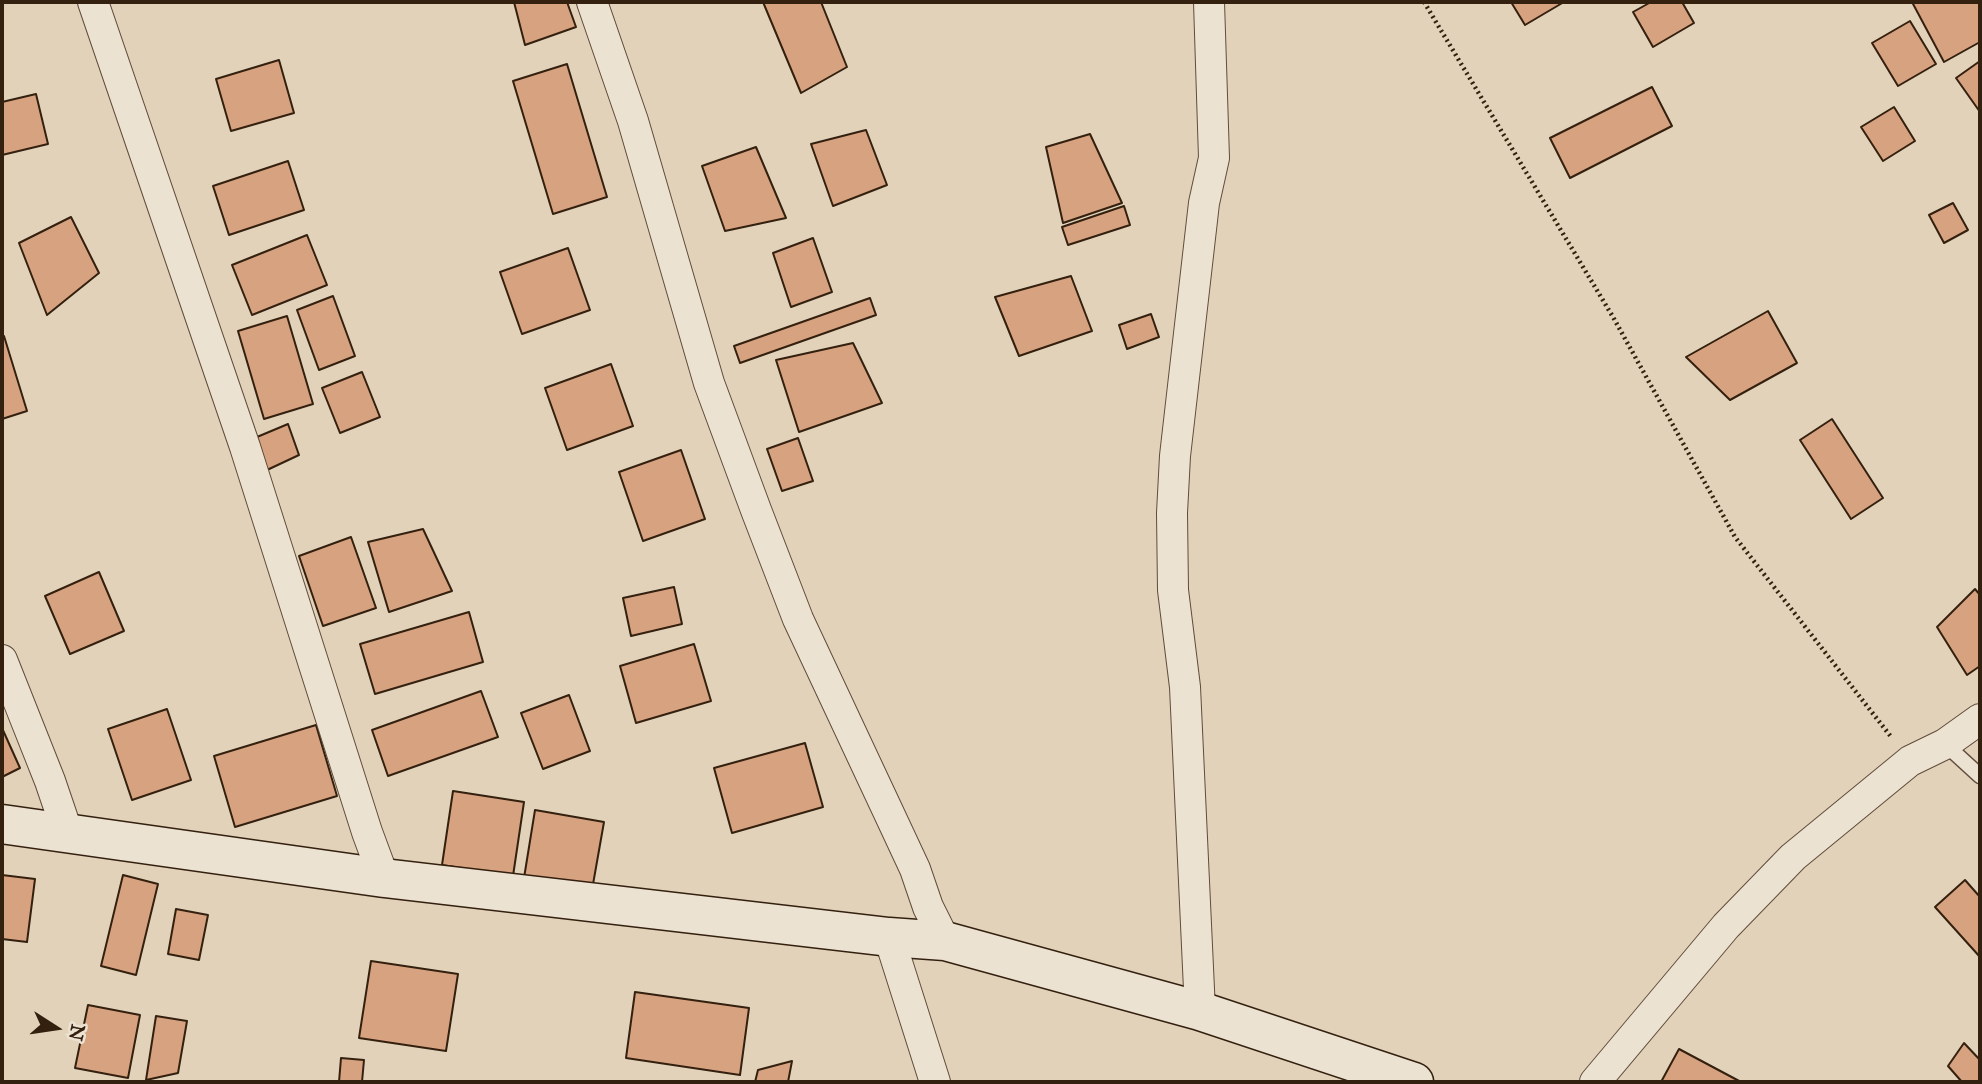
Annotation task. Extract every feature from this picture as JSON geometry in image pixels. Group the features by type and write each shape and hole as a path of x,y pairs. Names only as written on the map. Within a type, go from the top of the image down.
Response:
{"street":[{"path":"93,2 245,447 384,878"},
{"path":"592,2 633,121 709,383 756,510 798,619 905,846 928,907 945,941"},
{"path":"1200,1011 1185,687 1173,590 1172,513 1175,456 1204,203 1214,158 1209,2"},
{"path":"2,660 68,834"},
{"path":"1595,1082 1726,926 1793,857 1910,761 1945,744 1980,719"},
{"path":"2,824 384,878 889,937 945,941 1200,1011 1413,1082"},
{"path":"889,937 935,1082"}],"lane":[{"path":"1945,744 1980,776"}],"path":[{"path":"1424,2 1619,328 1735,537 1910,761"}],"building":[{"path":"514,2 567,2 576,27 525,45"},
{"path":"763,2 821,2 847,67 801,93"},
{"path":"1511,2 1564,2 1525,25"},
{"path":"1651,2 1682,2 1694,23 1653,47 1633,12"},
{"path":"1912,2 1980,2 1980,42 1944,62"},
{"path":"1910,21 1936,64 1898,86 1872,43"},
{"path":"279,60 294,113 231,131 216,79"},
{"path":"1980,61 1980,112 1956,78"},
{"path":"567,64 607,197 553,214 513,81"},
{"path":"1652,87 1672,126 1570,178 1550,138"},
{"path":"36,94 48,144 2,155 2,102"},
{"path":"1894,107 1915,141 1883,161 1861,127"},
{"path":"866,130 887,185 833,206 811,144"},
{"path":"1090,134 1122,203 1063,223 1046,147"},
{"path":"756,147 786,218 725,231 702,166"},
{"path":"288,161 304,210 229,235 213,186"},
{"path":"1953,203 1968,230 1944,243 1929,215"},
{"path":"1124,206 1130,225 1068,245 1062,227"},
{"path":"71,217 99,273 47,315 19,243"},
{"path":"307,235 327,285 252,315 232,265"},
{"path":"813,238 832,292 791,307 773,253"},
{"path":"568,248 590,310 522,334 500,272"},
{"path":"1071,276 1092,331 1019,356 995,297"},
{"path":"333,296 355,356 319,370 297,310"},
{"path":"870,298 876,315 740,363 734,346"},
{"path":"1768,311 1797,363 1730,400 1686,357"},
{"path":"1151,314 1159,337 1127,349 1119,325"},
{"path":"287,316 313,404 264,419 238,331"},
{"path":"2,336 27,411 2,419"},
{"path":"853,343 882,403 799,432 776,360"},
{"path":"611,364 633,426 567,450 545,388"},
{"path":"362,372 380,417 340,433 322,388"},
{"path":"1832,419 1883,498 1851,519 1800,440"},
{"path":"288,424 299,455 267,470 257,437"},
{"path":"798,438 813,481 782,491 767,449"},
{"path":"681,450 705,519 643,541 619,472"},
{"path":"423,529 452,591 389,612 368,542"},
{"path":"351,537 376,608 323,626 299,556"},
{"path":"99,572 124,631 70,654 45,596"},
{"path":"674,587 682,624 631,636 623,598"},
{"path":"1975,589 1980,595 1980,666 1967,675 1937,627"},
{"path":"469,612 483,662 375,694 360,644"},
{"path":"694,644 711,701 636,723 620,666"},
{"path":"481,691 498,737 388,776 372,730"},
{"path":"569,695 590,751 543,769 521,713"},
{"path":"167,709 191,780 132,800 108,729"},
{"path":"316,725 337,796 235,827 214,756"},
{"path":"2,728 20,768 2,777"},
{"path":"805,743 823,807 732,833 714,768"},
{"path":"453,791 524,802 513,876 442,865"},
{"path":"535,810 604,822 592,890 524,878"},
{"path":"2,875 35,879 27,942 2,939"},
{"path":"123,875 158,884 136,975 101,966"},
{"path":"1965,880 1980,897 1980,957 1935,907"},
{"path":"176,909 208,915 199,960 168,954"},
{"path":"371,961 458,974 446,1051 359,1038"},
{"path":"635,992 749,1008 740,1075 626,1058"},
{"path":"88,1005 140,1015 128,1078 75,1068"},
{"path":"156,1016 187,1021 178,1073 146,1080"},
{"path":"1964,1043 1980,1060 1980,1082 1962,1082 1948,1066"},
{"path":"1679,1049 1741,1082 1661,1082"},
{"path":"341,1058 364,1060 362,1082 339,1082"},
{"path":"792,1061 788,1082 755,1082 758,1070"}]}
